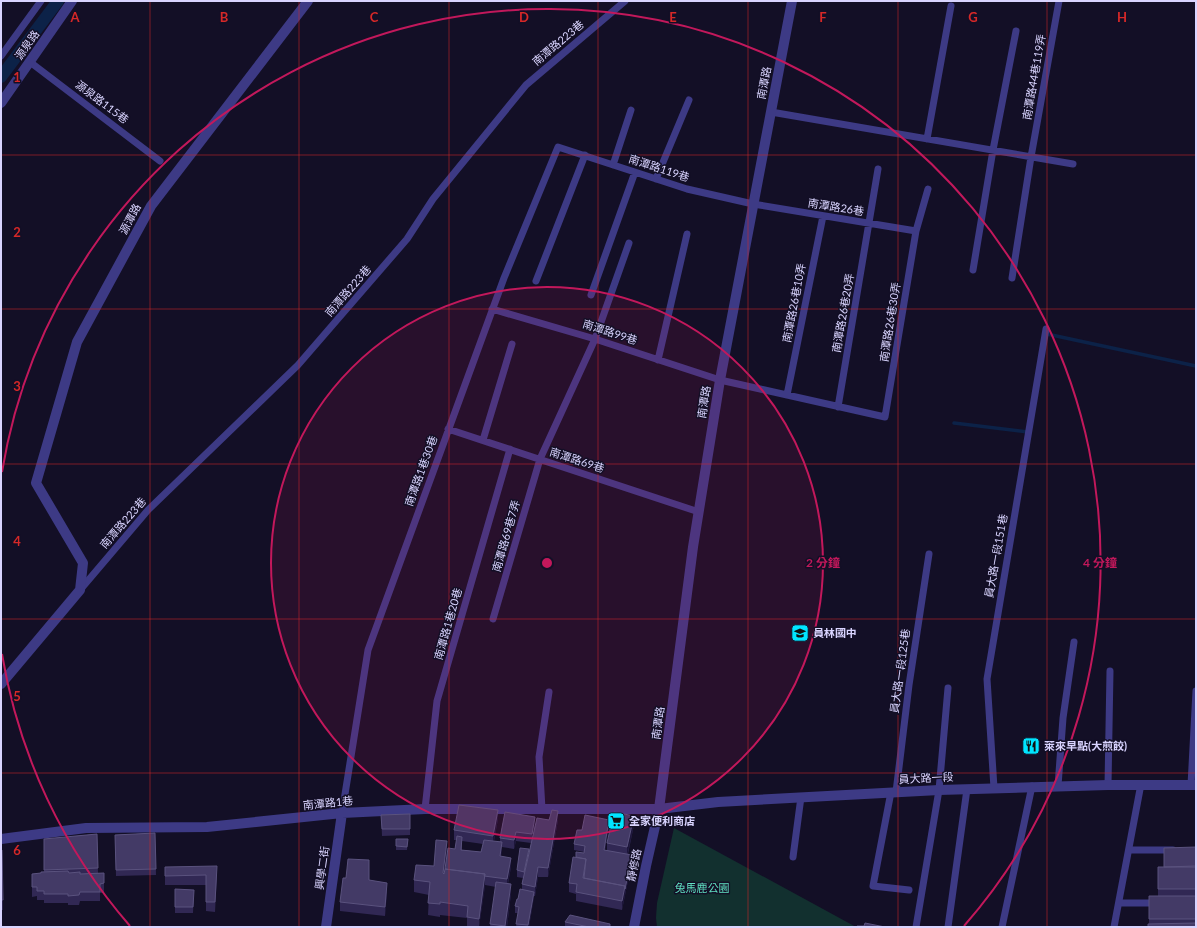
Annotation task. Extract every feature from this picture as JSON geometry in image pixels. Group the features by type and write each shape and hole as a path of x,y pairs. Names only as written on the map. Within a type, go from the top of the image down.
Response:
{"street":[{"name":"源泉路","path":"1,103 72,1"},
{"name":"源潭路","path":"80,590 83,563 36,483 77,342 151,206 308,1"},
{"name":"南潭路","path":"658,809 692,555 720,380 792,1"},
{"path":"1,684 80,590"},
{"name":"員大路一段","path":"658,809 718,802 894,792 1108,784 1193,785"},
{"name":"南潭路1巷","path":"1,839 86,828 207,827 342,813 424,808 658,809"},
{"name":"靜修路","path":"634,926 658,809"},
{"name":"興學二街","path":"326,927 342,813"}],"lane":[{"path":"1,56 41,1"},
{"name":"南潭路223巷","path":"80,590 148,510 298,365 407,239 433,199 526,85 625,1"},
{"name":"南潭路44巷119弄","path":"1012,278 1031,156 1059,1"},
{"path":"927,139 951,6"},
{"path":"973,270 993,150 1016,31"},
{"name":"源泉路115巷","path":"30,62 160,161"},
{"path":"656,179 689,100"},
{"path":"613,164 631,110"},
{"path":"771,112 1072,164"},
{"name":"南潭路119巷","path":"558,147 687,189 753,204"},
{"name":"南潭路1巷30巷","path":"342,813 368,650 492,309 558,147"},
{"path":"536,281 584,155"},
{"name":"南潭路26巷20弄","path":"838,407 878,170"},
{"path":"591,295 636,172"},
{"name":"南潭路26巷30弄","path":"885,417 916,231 928,189"},
{"name":"南潭路26巷","path":"753,204 916,231"},
{"name":"南潭路26巷10弄","path":"787,395 823,216"},
{"path":"658,360 687,234"},
{"name":"南潭路69巷7弄","path":"493,619 540,459 595,339 629,243"},
{"name":"南潭路99巷","path":"492,309 595,339 720,380 885,417"},
{"name":"員大路一段151巷","path":"994,788 987,679 1046,329"},
{"path":"483,440 512,344"},
{"name":"南潭路69巷","path":"448,429 699,512"},
{"name":"南潭路1巷20巷","path":"424,808 437,702 510,449"},
{"name":"員大路一段125巷","path":"909,890 873,886 894,792 908,685 929,554"},
{"path":"1058,786 1064,718 1074,642"},
{"path":"1108,784 1110,671"},
{"path":"916,927 939,790 948,688"},
{"path":"1193,785 1196,691"},
{"path":"542,809 539,757 549,692"},
{"path":"1114,927 1141,784"},
{"path":"1002,927 1032,786"},
{"path":"948,927 967,789"},
{"path":"793,857 801,797"},
{"path":"1129,850 1181,850"},
{"path":"1119,903 1165,903"}],"green space":[{"name":"兔馬鹿公園","path":"674,828 856,927 657,927 657,903"}],"building":[{"path":"459,805 498,810 493,836 454,830"},
{"path":"552,810 558,811 548,868 538,867 535,887 522,884 537,818 549,820"},
{"path":"505,812 535,817 532,834 516,832 514,840 500,838"},
{"path":"614,812 634,816 627,847 607,843"},
{"path":"410,814 410,829 382,829 381,815"},
{"path":"585,815 609,820 604,850 632,855 625,889 625,886 584,878 586,859 576,857 576,852 584,853 585,846 574,844 577,830 582,830"},
{"path":"155,833 156,869 116,870 115,835"},
{"path":"97,834 98,868 44,870 44,839"},
{"path":"457,836 462,837 461,850 481,852 484,840 502,842 500,856 511,858 507,879 484,876 485,874 445,869 448,848 455,849"},
{"path":"396,839 408,839 407,847 396,846"},
{"path":"436,840 447,841 444,874 445,869 485,874 479,919 467,917 468,906 440,902 440,904 428,903 430,882 414,880 416,865 434,866"},
{"path":"1196,847 1196,866 1164,867 1164,848"},
{"path":"520,848 529,849 524,872 517,870"},
{"path":"2,850 3,900 1,900"},
{"path":"573,857 586,859 583,878 625,886 622,901 576,892 577,884 569,883"},
{"path":"348,859 369,860 369,880 387,883 385,907 340,902 343,878 346,878"},
{"path":"217,866 215,902 206,902 206,875 165,876 165,867"},
{"path":"1158,867 1196,867 1196,889 1158,889"},
{"path":"68,871 69,873 80,872 80,874 104,873 104,883 100,884 100,892 80,892 79,895 68,896 68,894 44,894 44,891 37,891 37,887 32,887 32,874 41,872"},
{"path":"496,882 511,884 505,926 490,924"},
{"path":"175,889 194,890 193,907 175,907"},
{"path":"520,889 534,892 528,925 516,924 519,907 515,906"},
{"path":"1149,896 1196,896 1196,919 1149,919"},
{"path":"570,915 610,924 610,927 589,927 565,922"},
{"path":"865,923 885,927 856,927 864,926"},
{"path":"1196,923 1196,927 1148,927 1148,924"}],"waterway":[{"path":"1,77 58,1"},
{"path":"1046,337 1047,334 1196,366"},
{"path":"954,423 1028,432"}],"place":[{"name":"員林國中","path":"800,633"},
{"name":"萊來早點(大煎餃)","path":"1031,746"},
{"name":"全家便利商店","path":"616,821"}]}
